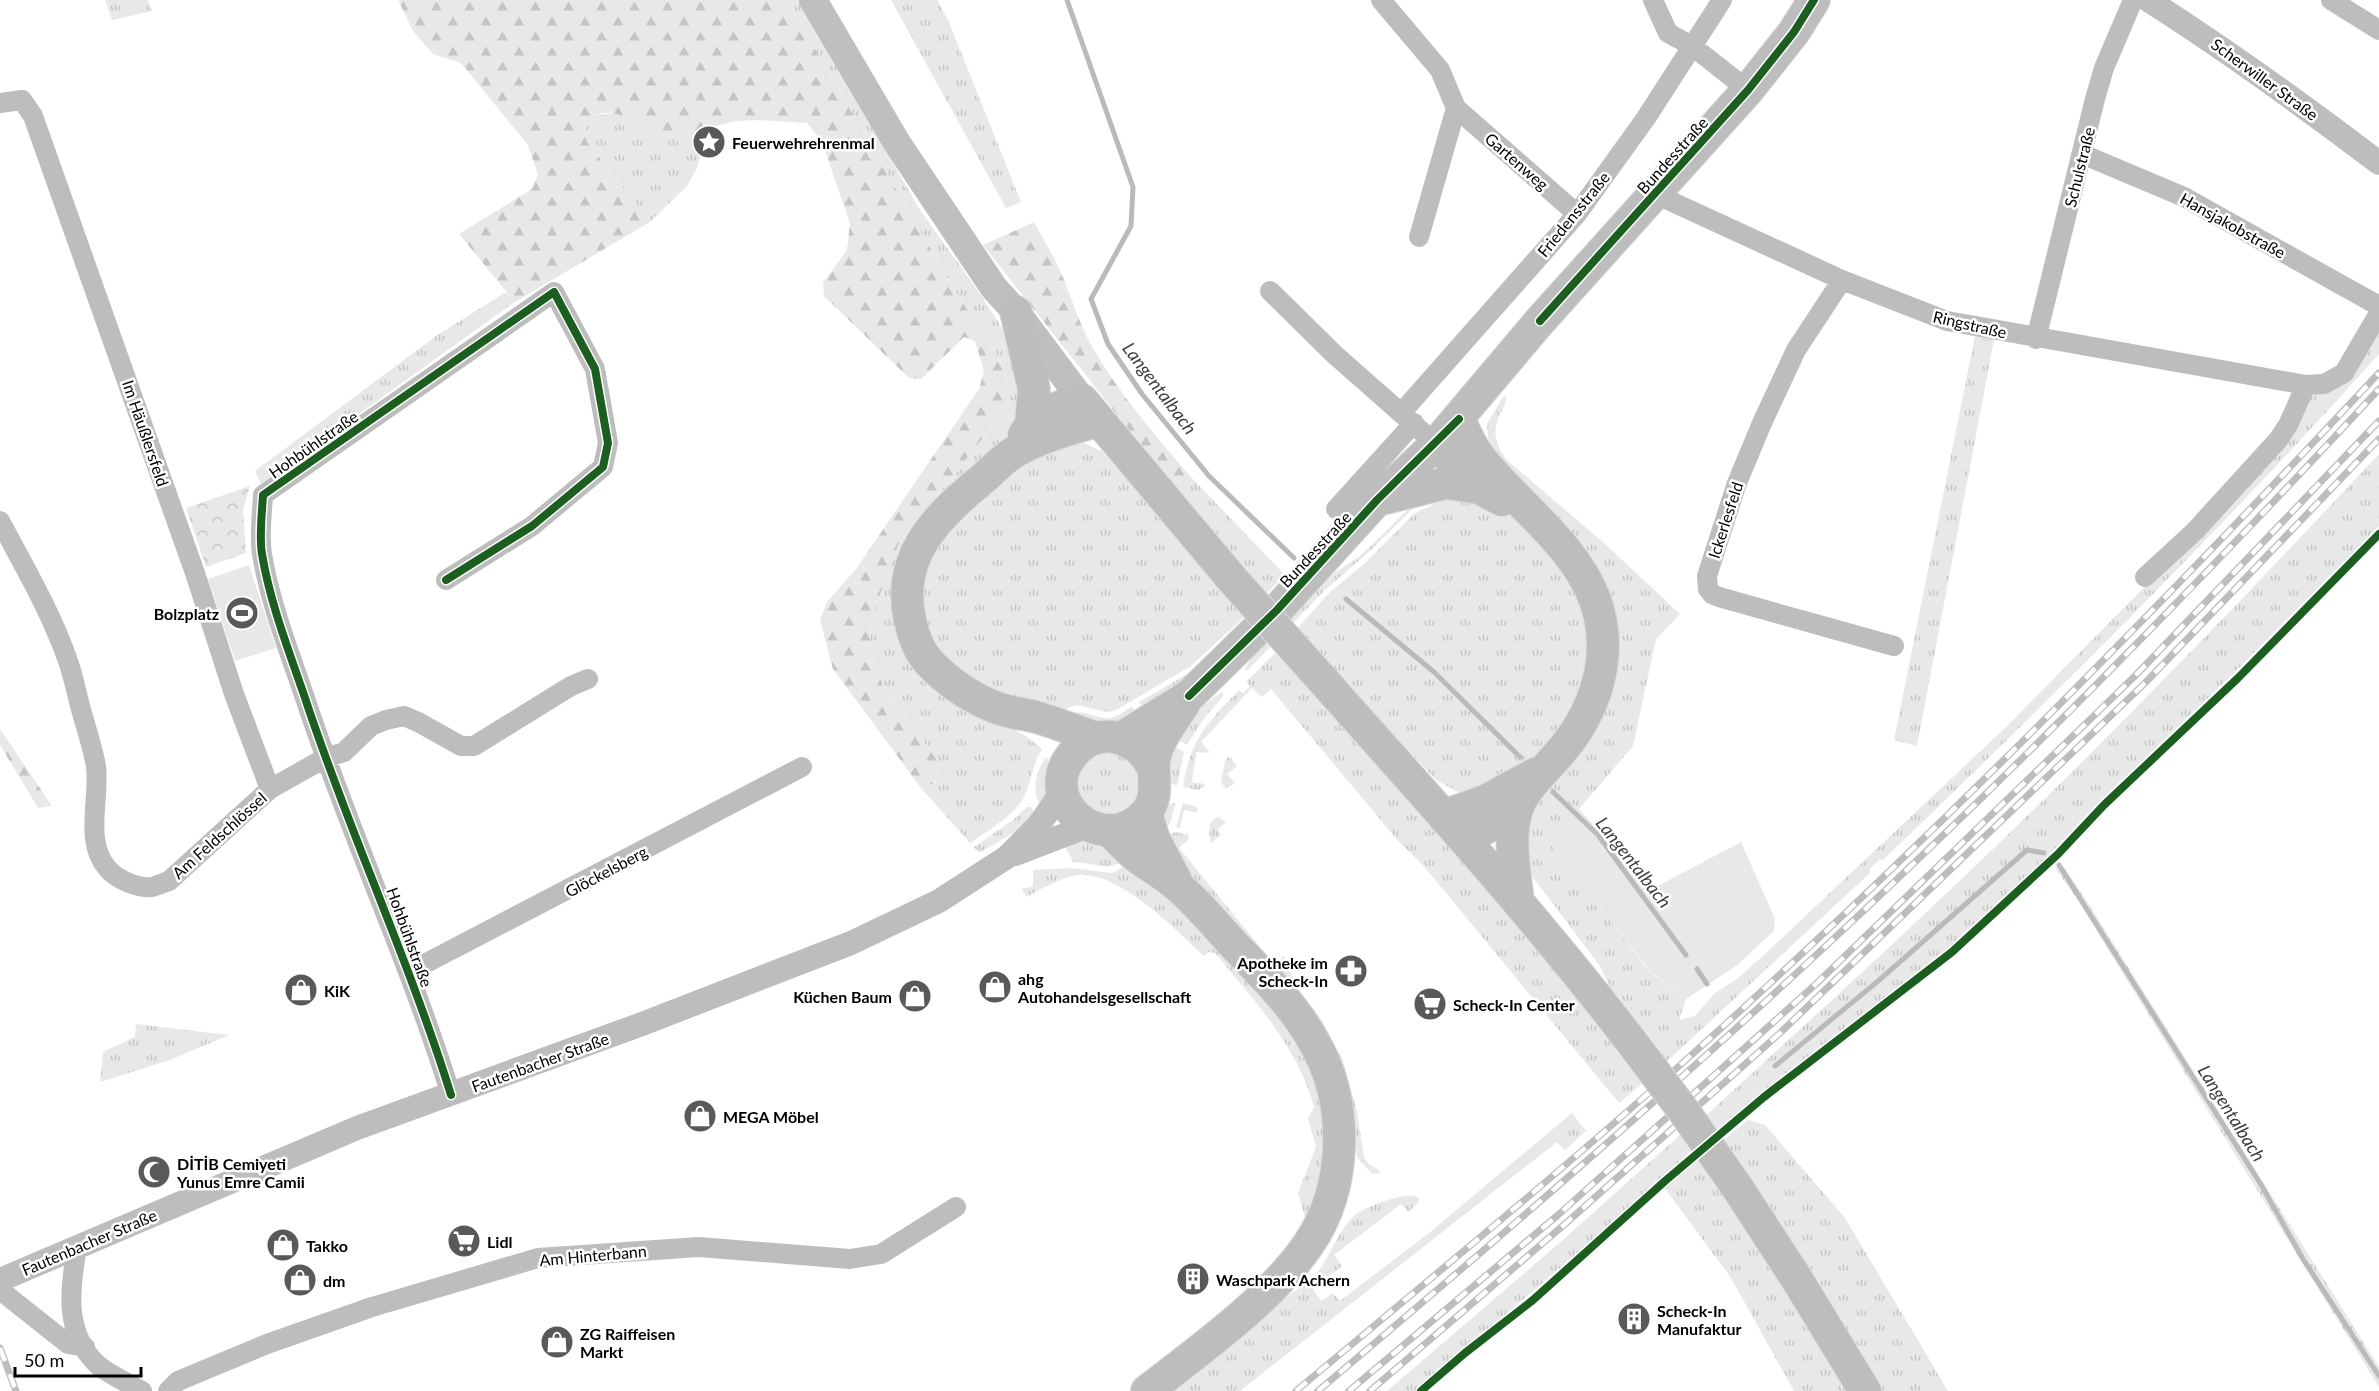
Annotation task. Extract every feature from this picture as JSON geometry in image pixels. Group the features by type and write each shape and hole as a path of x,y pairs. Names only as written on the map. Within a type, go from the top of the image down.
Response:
{"main road":[{"path":"813,0 897,143 994,288 1016,312 1090,410 1232,579 1453,827 1580,975 1683,1110 1737,1187 1865,1391"},
{"name":"Bundesstraße","path":"1189,696 1277,610 1377,500 1417,426 1459,419 1540,321 1749,90 1794,32 1814,0"},
{"path":"1016,312 1034,389 1023,437 927,532 918,549 908,581 907,603 913,634 927,660 952,683 1000,709 1050,747 1064,780 1067,806 1076,818 1099,828 1180,887 1277,990 1315,1042 1330,1078 1336,1105 1339,1155 1333,1188 1324,1218 1308,1245 1282,1278 1211,1341 1147,1391"},
{"path":"1023,437 1071,428 1090,410"},
{"path":"1453,827 1483,831 1502,820 1520,802 1576,733 1590,709 1600,682 1603,654 1602,627 1595,600 1584,576 1569,554 1479,458 1459,419"},
{"path":"1417,426 1479,488 1532,516"},
{"path":"1377,500 1446,483 1479,488"},
{"path":"1064,780 1072,754 1083,744 1109,738 1189,696"},
{"path":"1099,828 1124,828 1136,822 1146,813 1156,790 1152,766 1156,750 1163,735 1189,696"},
{"path":"1000,709 1037,717 1140,748 1152,766"},
{"path":"1453,827 1485,801 1546,768"},
{"path":"1518,902 1513,841 1520,802"},
{"path":"1146,813 1154,839 1180,887"}],"street":[{"name":"Gartenweg","path":"1381,0 1440,70 1456,108 1577,214"},
{"path":"1653,0 1668,33 1692,46 1749,90"},
{"name":"Friedensstraße","path":"1336,509 1417,426 1577,214 1646,118 1722,0"},
{"name":"Schulstraße","path":"2036,339 2104,68 2133,0"},
{"name":"Scherwiller Straße","path":"2148,0 2208,38 2301,103 2379,163"},
{"path":"2331,0 2379,30"},
{"name":"Im Häußlersfeld","path":"0,103 22,100 33,116 196,576 234,694 270,789"},
{"path":"1419,237 1456,108"},
{"name":"Hansjakobstraße","path":"2082,154 2184,197 2379,306"},
{"name":"Ringstraße","path":"1655,194 1842,280 1947,321 2036,339 2306,385 2324,384 2344,374 2379,313"},
{"name":"Ickerlesfeld","path":"1842,280 1796,350 1762,423 1737,483 1707,576 1707,583 1712,594 1719,597 1894,646"},
{"path":"1270,291 1334,354 1417,426"},
{"name":"Hohbühlstraße","path":"446,580 532,526 603,467 608,443 595,369 554,292 263,495 261,552 272,598 325,758 409,972 450,1095"},
{"path":"2145,577 2195,531 2278,440 2288,425 2306,385"},
{"name":"Am Feldschlössel","path":"0,521 33,582 68,660 96,766 95,846 108,870 127,882 144,887 153,887 169,881 270,789 325,758 344,752 371,726 404,716 461,746 474,746 571,686 588,679"},
{"name":"Glöckelsberg","path":"409,972 802,767"},
{"name":"Fautenbacher Straße","path":"0,1280 357,1128 642,1024 850,943 939,901 1007,857 1038,826 1064,780"},
{"name":"Fautenbacher Straße","path":"1007,857 1099,828"},
{"name":"Am Hinterbann","path":"168,1391 177,1381 288,1336 372,1306 538,1258 699,1247 850,1259 881,1254 956,1207"},
{"path":"77,1247 70,1304 76,1328 85,1347 98,1365 142,1391"},
{"path":"0,1290 68,1344 85,1347"}],"green space":[{"path":"105,0 148,0 152,11 112,20"},
{"path":"398,0 787,0 949,281 1002,364 1009,394 1005,410 898,545 870,622 871,654 884,689 940,764 935,783 921,788 833,669 820,620 827,602 856,569 979,389 984,371 975,341 964,337 921,379 909,378 824,296 823,283 847,250 850,223 822,142 807,123 741,121 692,133 668,135 658,133 628,118 608,113 585,121 587,142 650,222 515,302 459,234 532,189 538,175 528,145 461,63 433,54 413,31"},
{"path":"787,0 800,0 920,210 983,298 1017,352 1021,422 897,598 992,718 1026,736 1042,749 1027,791 1019,804 1000,823 970,843 921,788 935,783 940,764 884,689 871,654 870,622 898,545 1005,410 1009,394 1002,364 949,281"},
{"path":"891,0 937,0 948,20 1021,202 1006,208"},
{"path":"616,113 668,135 708,129 697,168 687,186 650,222 587,142 585,121 592,116"},
{"path":"1034,222 1059,269 1092,347 1125,397 1189,475 1184,482 1171,483 983,245"},
{"path":"506,292 515,302 261,484 255,471 436,336"},
{"path":"2379,326 2379,354 2197,549 2010,737 1882,861 1880,859 1869,870 1871,872 1663,1065 1627,1024 1600,966 1526,868 1522,822 1614,634 1489,448 1487,424 1503,397 1506,396 1495,433 1500,449 1507,460 1604,543 1680,614 1656,639 1633,746 1579,809 1554,848 1649,971 1686,999 1679,1020 1695,1016 1715,993 1737,979 1765,954 2004,729 2183,548 2309,394"},
{"path":"1975,336 1994,340 1917,746 1894,740"},
{"path":"1075,439 1103,452 1192,552 1244,617 1191,666 1116,710 1100,711 1071,706 1060,719 959,677 937,654 920,605 923,569 939,538 1028,455"},
{"path":"2379,454 2379,526 2233,674 2095,806 2035,870 1949,949 1715,1134 1703,1118 2036,808 2209,633"},
{"path":"1189,475 1285,575 1264,596 1171,483 1183,482"},
{"path":"250,486 243,510 246,553 206,567 186,508"},
{"path":"1455,491 1506,511 1551,548 1573,576 1591,631 1582,696 1563,728 1536,755 1497,784 1475,792 1458,792 1436,780 1296,630 1329,593 1365,563 1414,514 1448,497"},
{"path":"1418,500 1423,503 1411,510 1372,549 1324,591 1247,671 1245,669 1262,641 1319,583 1359,557"},
{"name":"Bolzplatz","path":"249,565 276,648 235,661 208,579"},
{"path":"1290,583 1146,715 1139,702 1194,670"},
{"path":"1277,651 1500,903 1618,1044 1614,1047 1642,1084 1619,1103 1423,865 1399,842 1271,689 1262,697 1252,688 1201,742 1209,753 1196,752 1192,782 1205,784 1204,787 1198,790 1183,787 1190,757 1202,733 1239,690 1243,693 1250,686 1246,682"},
{"path":"1222,692 1224,695 1203,720 1187,745 1173,736 1195,711"},
{"path":"1132,706 1140,719 1121,729 1069,715 1079,712 1111,718"},
{"path":"0,729 52,806 38,808 0,745"},
{"path":"1169,743 1184,752 1177,786 1167,781"},
{"path":"1096,749 1132,756 1145,791 1121,819 1085,812 1072,778"},
{"path":"1229,756 1237,766 1227,774 1235,783 1226,788 1221,783 1225,761"},
{"path":"1046,757 1052,770 1052,783 1042,809 1036,796 1036,783 1039,769"},
{"path":"1175,803 1171,821 1167,827 1159,811 1166,805"},
{"path":"1183,803 1197,807 1197,813 1184,810 1180,828 1176,827"},
{"path":"1027,807 1031,807 1036,815 1019,830 979,853 974,847 1013,820"},
{"path":"1579,809 1654,888 1741,842 1775,919 1774,931 1737,965 1686,999 1650,971 1553,848"},
{"path":"1218,817 1226,822 1217,830 1221,835 1211,843 1210,824"},
{"path":"1175,832 1189,835 1188,840 1179,848 1274,964 1284,956 1298,990 1321,1019 1342,1058 1357,1111 1364,1158 1380,1173 1372,1174 1357,1157 1350,1115 1161,839"},
{"path":"1074,840 1102,841 1127,858 1120,863 1108,866 1073,862 1063,843"},
{"path":"1132,862 1216,942 1299,1041 1322,1096 1325,1167 1306,1221 1298,1193 1316,1147 1308,1119 1314,1107 1307,1085 1286,1044 1273,1025 1215,953 1208,952 1204,956 1145,904 1110,882 1093,876 1070,876 1026,897 1022,889 1033,886 1033,870 1071,868 1112,873"},
{"path":"2059,865 2065,868 2090,906 2379,1367 2379,1387 2075,896 2055,868"},
{"path":"136,1024 229,1035 170,1060 100,1082 103,1052 135,1037"},
{"path":"1572,1113 1586,1131 1565,1150 1557,1142 1240,1391 1163,1391 1247,1321 1313,1277 1344,1227 1358,1213 1398,1197 1419,1198 1418,1203 1408,1212 1401,1204 1334,1255 1342,1266 1313,1289 1321,1301 1333,1293 1340,1301 1429,1233"},
{"path":"1748,1120 1765,1125 1845,1218 1948,1391 1877,1391 1721,1142"},
{"path":"1680,1135 1691,1151 1582,1249 1416,1391 1387,1391 1564,1239"},
{"path":"1697,1159 1725,1197 1853,1391 1794,1391 1731,1278 1664,1187"}],"waterway":[{"name":"Langentalbach","path":"1067,0 1133,187 1131,226 1091,299 1108,344 1142,394 1209,476 1294,558"},
{"name":"Langentalbach","path":"1346,599 1434,672 1520,757"},
{"name":"Langentalbach","path":"1553,792 1598,835 1686,955"},
{"name":"Langentalbach","path":"1775,1066 1877,982 2027,850 2044,853"},
{"name":"Langentalbach","path":"2059,865 2260,1183 2303,1259 2379,1376"},
{"name":"Langentalbach","path":"1697,969 1707,984"}],"railway":[{"path":"1296,1391 1631,1108 1859,900 2123,640 2379,373"},
{"path":"1318,1391 1631,1122 1888,888 2032,749 2173,607 2379,389"},
{"path":"1349,1391 1558,1215 1816,984 2135,676 2379,421"},
{"path":"1370,1391 1565,1224 1779,1034 2146,682 2379,439"},
{"path":"0,1348 16,1391"}],"cycle path":[{"path":"1540,321 1748,90 1794,32 1814,0"},
{"path":"446,580 532,526 603,467 608,443 595,369 554,292 263,495 261,547 280,627 340,798 417,995 451,1095"},
{"path":"1189,696 1277,610 1377,500 1459,419"},
{"path":"1421,1391 1533,1300 1665,1181 1764,1097 1952,952 2058,854 2104,805 2238,678 2379,534"}],"place":[{"name":"Feuerwehrehrenmal","path":"709,142"},
{"name":"Bolzplatz","path":"242,613"},
{"name":"Apotheke im Scheck-In","path":"1351,971"},
{"name":"ahg Autohandelsgesellschaft","path":"995,987"},
{"name":"KiK","path":"301,990"},
{"name":"Küchen Baum","path":"915,996"},
{"name":"Scheck-In Center","path":"1430,1004"},
{"name":"MEGA Möbel","path":"700,1116"},
{"name":"DİTİB Cemiyeti Yunus Emre Camii","path":"154,1172"},
{"name":"Lidl","path":"464,1241"},
{"name":"Takko","path":"283,1245"},
{"name":"Waschpark Achern","path":"1193,1279"},
{"name":"dm","path":"300,1280"},
{"name":"Scheck-In Manufaktur","path":"1634,1319"},
{"name":"ZG Raiffeisen Markt","path":"557,1342"}]}
